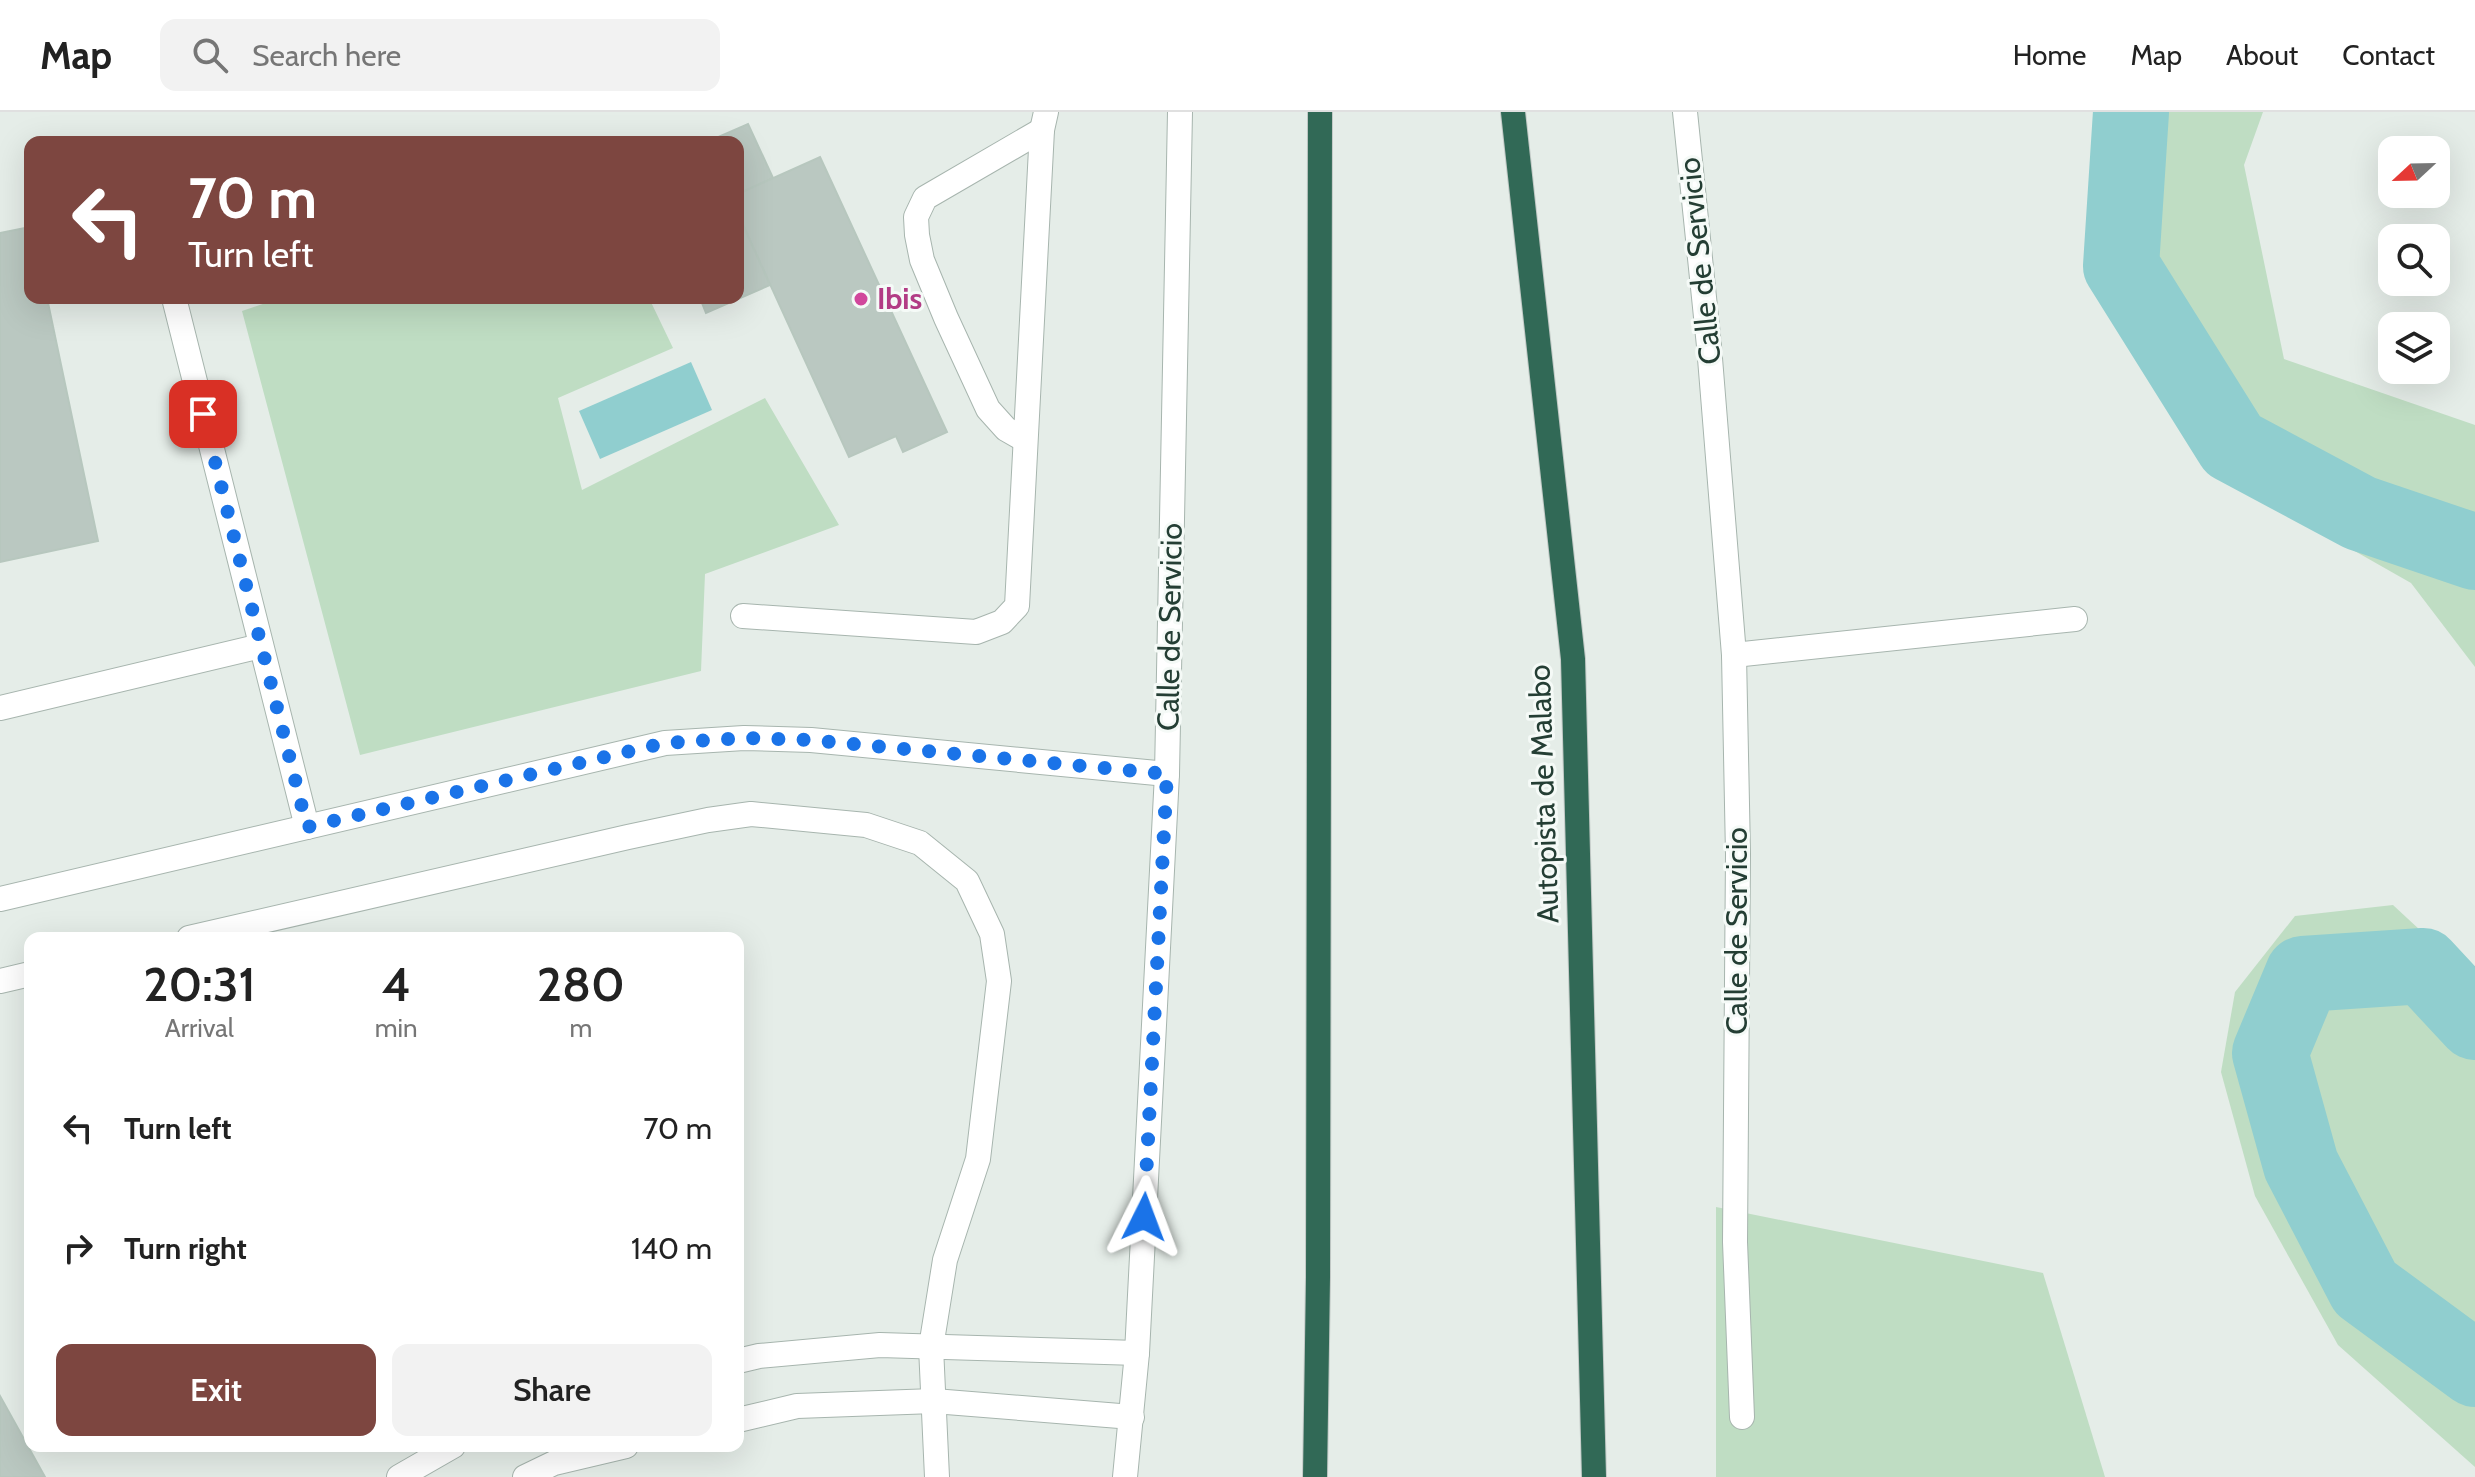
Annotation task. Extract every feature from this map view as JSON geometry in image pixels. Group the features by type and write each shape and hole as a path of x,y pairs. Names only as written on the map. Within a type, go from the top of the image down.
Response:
{"highway":[{"path":"1315,1477 1320,112"},
{"name":"Autopista de Malabo","path":"1513,112 1573,659 1594,1477"}],"street":[{"name":"Calle de Servicio","path":"1125,1477 1137,1353 1167,774 1180,112"},
{"name":"Calle de Servicio","path":"1685,112 1709,346 1734,655 1738,854 1735,1242 1742,1417"},
{"path":"743,616 976,632 1002,622 1017,606 1044,121"},
{"path":"1025,440 1006,429 988,409 922,260 916,217 925,198 1044,121"},
{"path":"176,304 307,827"},
{"path":"1734,655 2075,619"},
{"path":"0,708 261,646"},
{"path":"0,899 665,743 744,738 811,740 1167,774"},
{"path":"215,932 628,837 751,814 866,825 920,843 967,881 992,934 999,981 978,1159 945,1260 931,1347 937,1477"},
{"path":"0,981 24,975"},
{"path":"744,1360 880,1345 1137,1353"},
{"path":"744,1419 797,1406 934,1401 1132,1417"},
{"path":"399,1477 439,1452"},
{"path":"525,1477 551,1454"}],"green space":[{"path":"2099,112 2263,112 2244,165 2284,359 2475,425 2475,667 2411,583 2263,499 2177,425 2106,294"},
{"path":"262,304 652,304 673,348 558,398 582,490 765,398 839,525 705,574 701,671 360,755 242,311"},
{"path":"2393,905 2475,981 2475,1467 2338,1345 2255,1196 2221,1072 2235,992 2295,916"},
{"path":"1716,1207 2043,1273 2105,1477 1716,1477"}],"water":[{"path":"691,362 712,410 600,459 579,411"}],"building":[{"path":"748,124 773,178 744,191 744,136 721,136"},
{"path":"820,157 947,432 903,452 896,436 849,457 744,227 744,191"},
{"path":"744,227 770,285 744,296"},
{"path":"24,228 24,304 48,304 98,541 0,562 0,233"},
{"path":"702,304 727,304 706,313"},
{"path":"0,1396 24,1439 24,1452 31,1452 45,1477 0,1477"}],"waterway":[{"path":"2131,112 2121,266 2233,445 2360,513 2475,552"},
{"path":"2475,1022 2423,966 2303,974 2270,1053 2301,1165 2365,1288 2475,1369"}],"place":[{"name":"Ibis","path":"861,299"}],"route":[{"path":"203,414 307,827 665,743 744,738 811,740 1167,774 1144,1217"}]}
